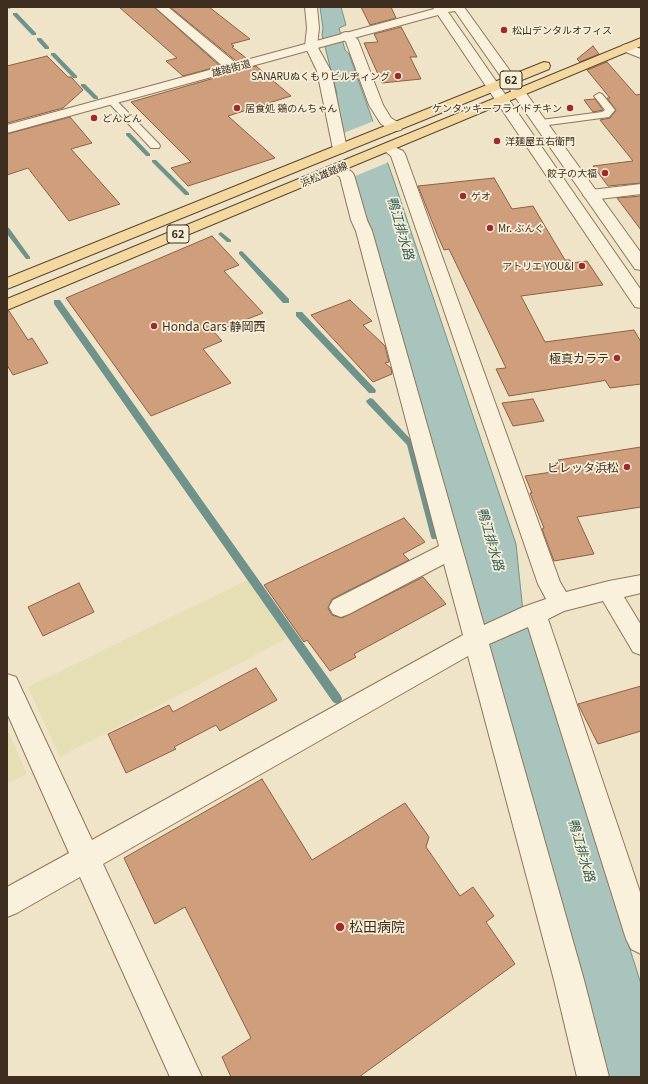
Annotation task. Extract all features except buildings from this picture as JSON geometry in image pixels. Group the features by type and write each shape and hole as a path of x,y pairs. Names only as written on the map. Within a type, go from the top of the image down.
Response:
{"main road":[{"name":"浜松雄踏線","path":"7,284 343,157 503,100 641,42"},
{"name":"浜松雄踏線","path":"385,143 396,127 557,61"},
{"name":"浜松雄踏線","path":"7,305 343,157"}],"street":[{"path":"161,7 232,67"},
{"path":"311,7 316,44 324,71 347,175 364,231 451,550 478,638 569,980 593,1077"},
{"path":"458,7 641,265"},
{"path":"445,8 494,87 641,303"},
{"name":"雄踏街道","path":"7,129 345,37 445,8"},
{"path":"345,37 352,40 376,105 386,121 396,127"},
{"path":"627,48 641,54"},
{"path":"385,143 398,154 547,576 560,603"},
{"path":"591,195 641,189"},
{"path":"341,607 451,550"},
{"path":"7,903 478,638 560,603 609,590 641,584"},
{"path":"609,590 619,610 641,645"},
{"path":"530,615 538,623 641,939"},
{"path":"7,685 186,1077"}],"lane":[{"path":"541,123 605,116 608,113 609,107 599,96"},
{"path":"111,100 156,146"}],"shaded area":[{"path":"247,580 288,638 60,757 28,687"},
{"path":"7,729 27,774 7,784"}],"water":[{"name":"鴨江排水路","path":"320,7 341,7 346,25 339,28 345,50 349,54 393,178 516,544 523,612 641,984 641,1077 605,1077 350,165 335,97 337,94 322,35 323,28"}],"pier":[{"path":"374,121 389,162 353,177 341,134"}],"waterway":[{"path":"15,14 34,34"},
{"path":"39,39 47,48"},
{"path":"53,54 75,77"},
{"path":"83,85 96,98"},
{"path":"128,134 148,155"},
{"path":"154,161 187,194"},
{"path":"7,229 28,258"},
{"path":"221,234 229,241"},
{"path":"241,253 286,301"},
{"path":"57,302 337,699"},
{"path":"299,314 372,391"},
{"path":"370,401 411,444 435,537"}],"place":[{"name":"松山デンタルオフィス","path":"504,30"},
{"name":"SANARUぬくもりビルヂィング","path":"398,76"},
{"name":"居食処 鶏のんちゃん","path":"237,108"},
{"name":"ケンタッキーフライドチキン","path":"570,108"},
{"name":"どんどん","path":"94,118"},
{"name":"洋麺屋五右衛門","path":"497,141"},
{"name":"餃子の大福","path":"605,173"},
{"name":"ゲオ","path":"463,196"},
{"name":"Mr. ぶんぐ","path":"490,228"},
{"name":"アトリエ YOU&I","path":"582,266"},
{"name":"Honda Cars 静岡西","path":"154,326"},
{"name":"極真カラテ","path":"617,358"},
{"name":"ビレッタ浜松","path":"627,467"},
{"name":"松田病院","path":"340,927"}]}
